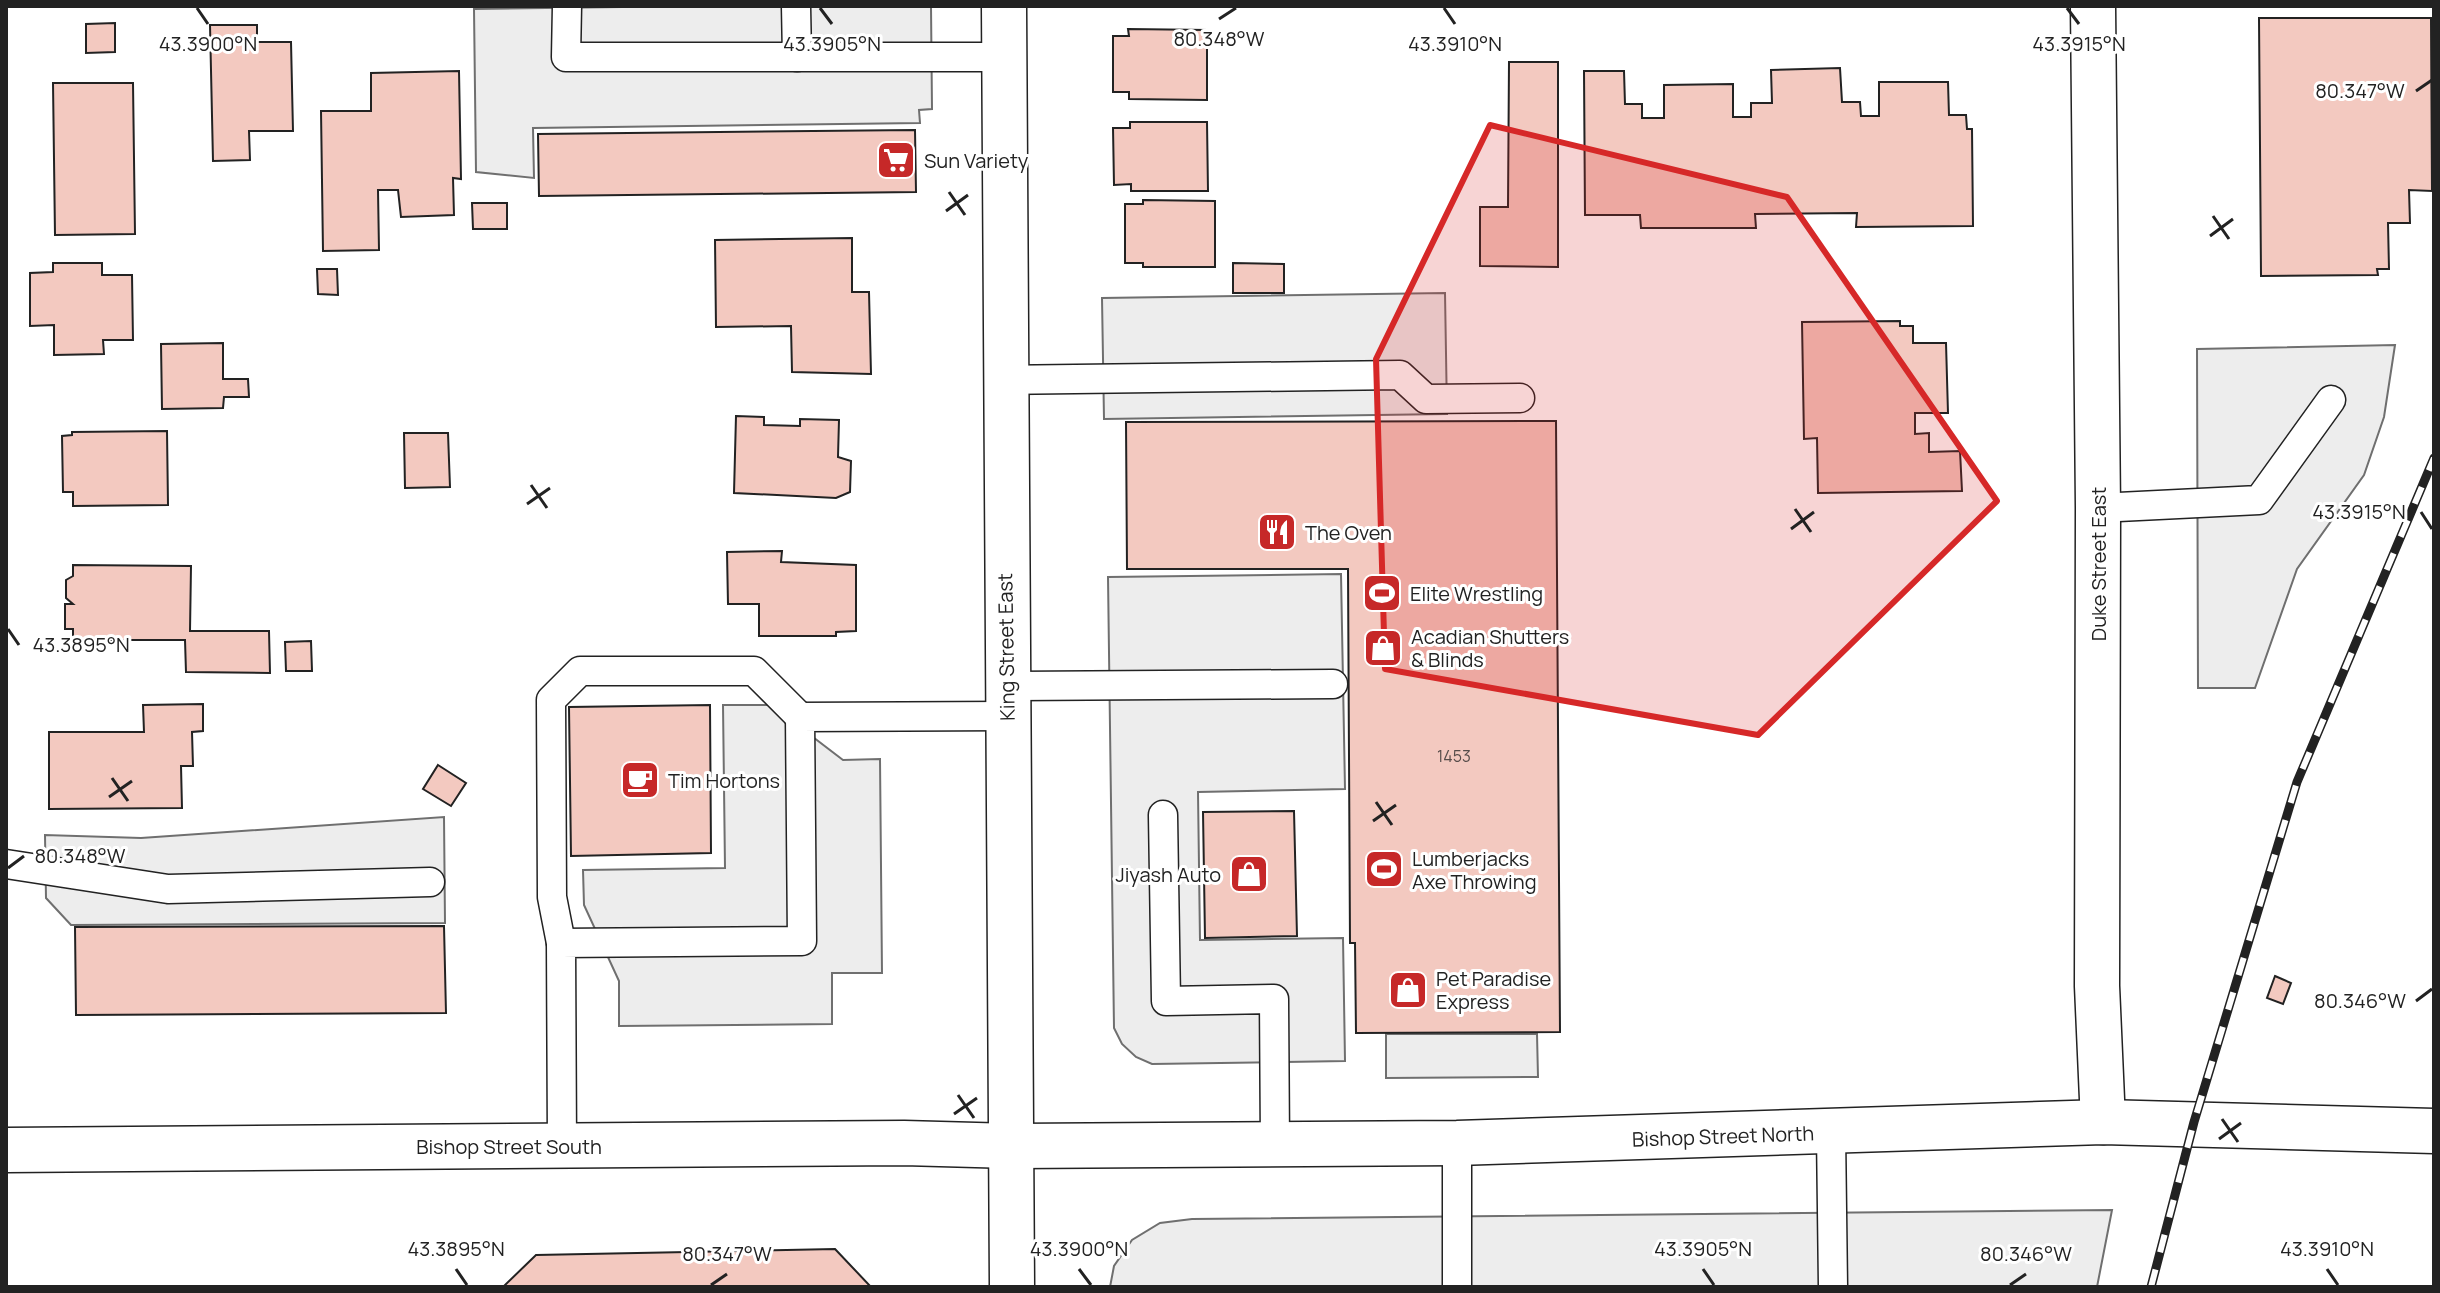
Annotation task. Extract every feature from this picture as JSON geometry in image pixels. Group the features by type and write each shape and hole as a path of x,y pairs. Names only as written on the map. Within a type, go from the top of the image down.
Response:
{"main road":[{"name":"King Street East","path":"1004,6 1012,1287"},
{"name":"Duke Street East","path":"2093,6 2098,508 2097,986 2103,1122"},
{"name":"Bishop Street North","path":"1012,1146 1457,1143 2103,1122 2434,1131"},
{"name":"Bishop Street South","path":"6,1150 904,1143 1012,1146"}],"lane":[{"path":"567,6 566,57 1004,57"},
{"path":"796,6 797,57"},
{"path":"1005,380 1400,375 1426,399 1520,398"},
{"path":"2098,508 2259,500 2331,400"},
{"path":"561,943 802,941 800,717 754,671 580,671 551,700 552,897 561,943 562,1146"},
{"path":"800,717 1007,701 1333,684"},
{"path":"1163,815 1166,1001 1274,999 1275,1145"},
{"path":"6,864 168,889 430,882"},
{"path":"1831,1133 1833,1287"},
{"path":"1457,1143 1457,1287"}],"highlighted area":[{"path":"1490,125 1787,197 1997,501 1758,735 1385,669 1376,359"}],"shaded area":[{"path":"931,6 932,109 919,110 920,123 533,128 534,178 476,172 474,9"},
{"path":"1445,293 1447,414 1104,419 1102,298"},
{"path":"2395,345 2384,417 2364,475 2297,569 2255,688 2198,688 2197,349"},
{"path":"1341,574 1345,789 1198,792 1200,940 1343,938 1345,1061 1152,1064 1136,1057 1122,1044 1114,1028 1108,577"},
{"path":"723,705 771,705 843,760 880,759 882,973 832,973 832,1024 619,1026 619,981 584,905 583,870 725,868"},
{"path":"444,817 445,923 71,925 46,898 45,835 141,838"},
{"path":"1386,1034 1537,1034 1538,1077 1386,1078"},
{"path":"2112,1210 2097,1287 1110,1287 1114,1266 1132,1240 1160,1223 1192,1219"}],"building":[{"path":"2259,18 2431,18 2432,191 2409,190 2410,223 2388,223 2389,269 2377,269 2378,275 2261,276"},
{"path":"115,23 115,52 86,53 86,24"},
{"path":"210,25 257,25 257,42 291,42 293,131 249,131 250,160 213,161"},
{"path":"1128,29 1207,30 1207,100 1129,99 1129,92 1113,92 1113,36 1129,36"},
{"path":"1509,62 1558,62 1558,267 1480,266 1480,207 1508,207"},
{"path":"1840,68 1842,102 1860,102 1861,116 1879,116 1879,82 1948,82 1949,115 1966,115 1967,129 1972,129 1973,226 1856,227 1857,213 1755,214 1756,228 1641,228 1640,215 1585,215 1584,71 1624,71 1625,104 1642,104 1642,118 1664,118 1664,85 1733,84 1733,117 1751,117 1751,103 1772,103 1771,70"},
{"path":"459,71 461,179 453,178 454,215 401,217 398,190 378,190 379,250 323,251 321,111 371,111 371,73"},
{"path":"53,83 133,83 135,234 55,235"},
{"path":"1130,122 1207,122 1208,191 1131,191 1131,184 1114,185 1113,128 1130,128"},
{"path":"915,130 916,192 539,196 538,134"},
{"path":"1143,200 1215,201 1215,267 1143,267 1143,263 1125,263 1125,204 1143,204"},
{"path":"472,203 507,203 507,229 473,229"},
{"path":"852,238 852,292 869,292 871,374 792,372 791,326 716,327 715,240"},
{"path":"53,263 102,263 102,275 132,275 133,340 103,340 104,354 54,355 54,325 30,326 30,273 53,272"},
{"path":"1233,263 1284,264 1284,293 1233,293"},
{"path":"317,269 337,269 338,295 318,294"},
{"path":"1900,321 1900,326 1913,326 1913,343 1946,343 1948,413 1915,413 1915,434 1929,433 1929,452 1960,451 1962,491 1818,493 1817,438 1804,439 1802,322"},
{"path":"223,343 223,379 248,379 249,397 224,397 223,408 162,409 161,344"},
{"path":"736,416 764,417 764,425 800,426 800,419 839,420 838,457 851,461 850,492 836,498 734,493"},
{"path":"1556,421 1560,1032 1356,1033 1355,943 1350,943 1348,569 1127,569 1126,422"},
{"path":"167,431 168,505 73,506 73,492 63,492 62,436 72,435 72,432"},
{"path":"404,433 448,433 450,487 405,488"},
{"path":"782,551 781,562 856,565 856,631 836,632 836,636 759,636 759,604 728,604 727,552"},
{"path":"73,565 191,566 190,631 269,631 270,673 186,672 185,640 73,640 73,629 65,629 65,604 73,604 66,598 66,580 73,576"},
{"path":"311,641 312,671 286,671 285,642"},
{"path":"203,704 203,731 192,732 193,766 181,766 182,808 49,809 49,732 144,732 143,705"},
{"name":"Tim Hortons","path":"710,705 711,853 571,856 569,707"},
{"path":"438,765 466,783 451,806 423,789"},
{"name":"Jiyash Auto","path":"1294,811 1297,936 1205,938 1203,812"},
{"path":"444,926 446,1013 76,1015 75,927"},
{"path":"2275,976 2291,983 2283,1004 2267,998"},
{"path":"835,1249 871,1287 503,1287 536,1255"}],"railway":[{"path":"2151,1287 2194,1122 2297,782 2434,458"}],"place":[{"name":"Sun Variety","path":"896,160"},
{"name":"The Oven","path":"1277,532"},
{"name":"Elite Wrestling","path":"1382,593"},
{"name":"Acadian Shutters & Blinds","path":"1383,648"},
{"name":"Tim Hortons","path":"640,780"},
{"name":"Lumberjacks Axe Throwing","path":"1384,869"},
{"name":"Jiyash Auto","path":"1249,874"},
{"name":"Pet Paradise Express","path":"1408,990"}]}
